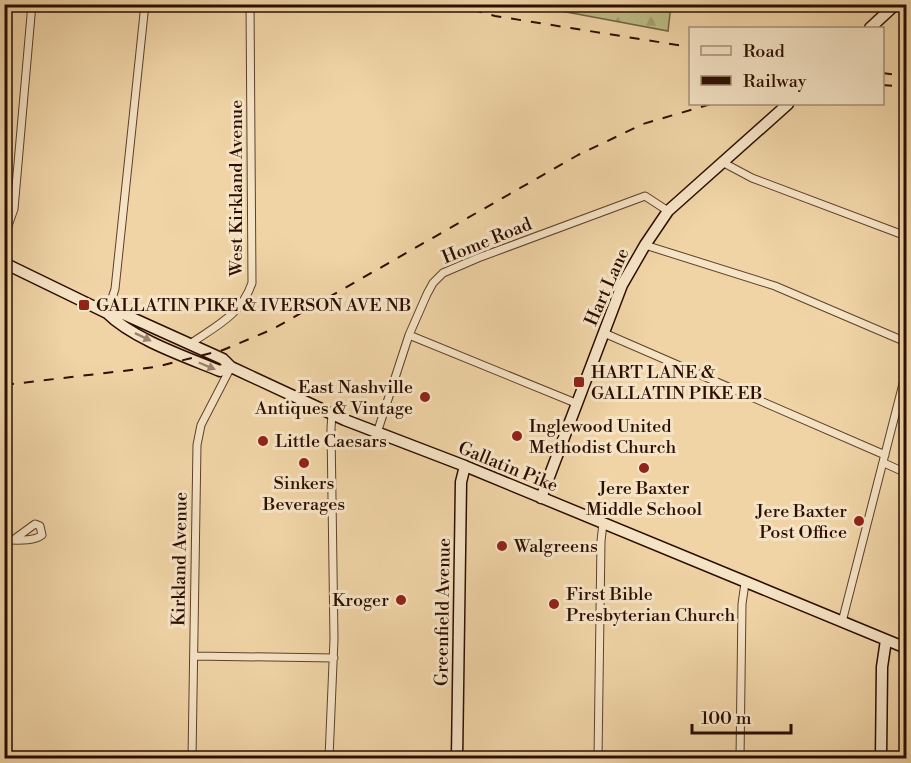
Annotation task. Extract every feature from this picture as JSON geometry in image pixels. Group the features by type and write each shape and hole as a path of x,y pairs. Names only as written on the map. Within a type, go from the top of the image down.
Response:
{"main road":[{"path":"871,27 896,4"},
{"name":"Hart Lane","path":"541,498 622,285 645,245 668,212 787,105"},
{"name":"Gallatin Pike","path":"4,263 107,313 119,325 183,356 220,371 231,367"},
{"name":"Gallatin Pike","path":"107,313 122,313 223,359 231,367 377,433 465,466 906,648"},
{"name":"Greenfield Avenue","path":"457,759 462,482 465,466"},
{"path":"881,759 882,667 886,640"}],"street":[{"path":"4,237 14,209 32,4"},
{"path":"107,313 115,289 145,4"},
{"name":"West Kirkland Avenue","path":"190,344 229,319 247,297 252,283 250,4"},
{"path":"722,162 752,178 906,236"},
{"name":"Home Road","path":"377,433 409,335 433,283 443,273 645,196 668,212"},
{"path":"645,245 775,286 906,342"},
{"path":"604,333 885,455"},
{"path":"409,335 578,405"},
{"name":"Kirkland Avenue","path":"192,759 197,445 201,425 231,367"},
{"path":"842,622 906,372"},
{"path":"329,759 334,658 332,414"},
{"path":"884,463 906,473"},
{"path":"598,759 603,523"},
{"path":"740,759 742,604 745,583"},
{"path":"194,656 334,658"}],"green space":[{"path":"529,5 671,5 668,31"}],"railway":[{"path":"453,4 495,16 689,47"},
{"path":"884,73 906,76"},
{"path":"884,85 906,87"},
{"path":"4,385 156,367 223,350 273,329 578,155 643,124 708,105"}],"place":[{"name":"GALLATIN PIKE & IVERSON AVE NB","path":"84,305"},
{"name":"HART LANE & GALLATIN PIKE EB","path":"579,382"},
{"name":"East Nashville Antiques & Vintage","path":"425,397"},
{"name":"Inglewood United Methodist Church","path":"517,436"},
{"name":"Little Caesars","path":"263,441"},
{"name":"Sinkers Beverages","path":"304,463"},
{"name":"Jere Baxter Middle School","path":"644,468"},
{"name":"Jere Baxter Post Office","path":"859,521"},
{"name":"Walgreens","path":"502,546"},
{"name":"Kroger","path":"401,600"},
{"name":"First Bible Presbyterian Church","path":"554,604"}]}
